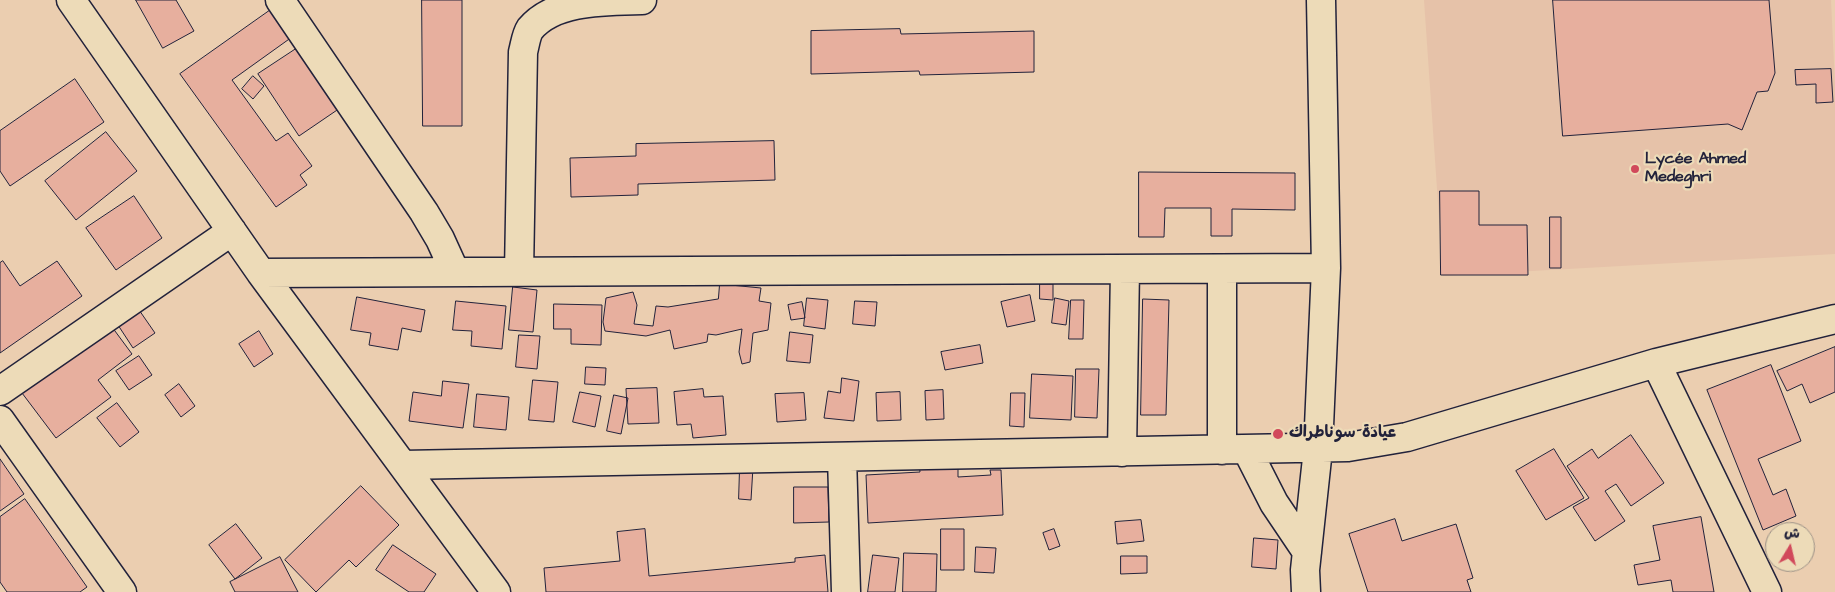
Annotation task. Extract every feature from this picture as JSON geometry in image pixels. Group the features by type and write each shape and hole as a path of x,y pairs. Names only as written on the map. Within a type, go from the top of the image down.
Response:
{"street":[{"path":"71,0 261,273 496,592"},
{"path":"280,0 424,212 440,239 455,272"},
{"path":"519,272 523,52 529,31 543,14 562,3 642,0"},
{"path":"1306,592 1307,552 1318,449 1326,268 1321,0"},
{"path":"0,391 232,231"},
{"path":"1222,268 1235,450 1307,552"},
{"path":"261,273 1326,268"},
{"path":"1122,452 1125,269"},
{"path":"403,465 1318,449 1363,445 1407,437 1656,363 1835,319"},
{"path":"1656,363 1767,592"},
{"path":"0,420 122,592"},
{"path":"842,457 846,592"}],"shaded area":[{"name":"Lycée Ahmed Medeghri","path":"1424,0 1831,0 1835,85 1835,254 1443,276"}],"building":[{"path":"136,0 176,0 194,31 163,48"},
{"path":"422,0 462,0 462,126 423,126"},
{"path":"1553,0 1769,0 1775,73 1768,91 1757,92 1742,130 1728,124 1563,136"},
{"path":"272,9 292,37 232,80 276,141 288,133 312,166 300,175 307,185 276,207 180,74"},
{"path":"900,29 901,34 1034,31 1034,72 920,75 919,71 811,74 811,31"},
{"path":"302,45 343,106 299,136 258,74"},
{"path":"1831,69 1833,102 1816,103 1816,84 1796,85 1795,70"},
{"path":"253,76 264,86 253,99 242,89"},
{"path":"75,79 104,122 10,186 0,171 0,131"},
{"path":"106,132 137,171 76,220 45,181"},
{"path":"774,141 775,180 638,184 638,195 571,197 570,158 636,156 636,144"},
{"path":"1139,172 1295,173 1295,210 1232,209 1232,236 1211,236 1211,208 1165,208 1164,237 1139,237"},
{"path":"1440,191 1479,191 1479,225 1527,225 1528,275 1441,275"},
{"path":"134,196 162,238 116,270 86,228"},
{"path":"1550,217 1561,217 1561,268 1550,268"},
{"path":"3,261 20,286 57,261 82,296 0,353 0,263"},
{"path":"720,284 761,288 759,301 771,303 768,330 753,333 750,362 742,364 739,352 742,329 716,335 708,334 707,342 674,349 670,330 646,336 605,331 603,322 606,298 633,292 637,305 634,324 653,326 656,306 668,307 718,299"},
{"path":"1040,284 1053,284 1053,300 1040,299"},
{"path":"513,287 537,290 533,332 509,330"},
{"path":"1030,295 1035,321 1007,327 1001,302"},
{"path":"357,297 425,310 421,332 402,328 398,350 369,345 371,333 351,330"},
{"path":"807,298 828,300 825,329 804,326"},
{"path":"1055,298 1069,301 1066,325 1052,323"},
{"path":"1143,299 1169,300 1166,415 1141,415"},
{"path":"1071,300 1084,300 1083,339 1069,339"},
{"path":"456,301 506,306 502,349 471,346 472,331 453,330"},
{"path":"855,301 877,302 875,326 853,324"},
{"path":"802,302 805,318 791,320 788,305"},
{"path":"554,304 602,305 601,345 571,344 571,329 554,329"},
{"path":"137,307 155,333 133,348 116,322"},
{"path":"112,327 132,354 98,380 111,397 56,438 22,393"},
{"path":"259,331 273,354 254,367 239,344"},
{"path":"790,332 813,335 810,363 787,361"},
{"path":"519,335 540,336 537,369 516,367"},
{"path":"980,345 983,363 945,370 941,352"},
{"path":"1835,347 1835,392 1810,403 1802,384 1787,391 1777,371"},
{"path":"139,356 152,375 129,390 116,371"},
{"path":"1771,365 1801,441 1758,459 1773,495 1786,489 1796,516 1782,522 1765,522 1765,529 1763,530 1707,390"},
{"path":"586,367 606,368 605,385 585,384"},
{"path":"1076,369 1099,369 1097,418 1075,417"},
{"path":"1032,374 1073,376 1071,420 1030,418"},
{"path":"842,378 859,381 854,421 824,418 828,391 840,393"},
{"path":"533,380 558,382 554,422 529,420"},
{"path":"443,381 469,384 463,428 409,421 413,392 441,396"},
{"path":"179,384 195,406 181,417 165,395"},
{"path":"657,388 659,423 628,424 626,389"},
{"path":"703,389 704,397 723,396 726,435 693,438 691,424 677,425 674,392"},
{"path":"943,390 944,419 926,420 925,391"},
{"path":"580,392 601,396 595,427 573,422"},
{"path":"900,392 901,420 877,421 876,393"},
{"path":"804,393 806,420 777,422 775,394"},
{"path":"1011,393 1025,393 1024,427 1010,426"},
{"path":"477,394 509,397 506,430 474,427"},
{"path":"614,395 628,398 621,434 607,431"},
{"path":"117,403 139,432 120,447 97,418"},
{"path":"1631,435 1664,483 1631,506 1616,484 1605,491 1625,521 1595,541 1573,507 1589,498 1567,466 1592,449 1598,458"},
{"path":"1554,449 1584,498 1546,520 1516,471"},
{"path":"0,459 24,494 0,511"},
{"path":"958,461 958,477 991,475 990,470 1001,470 1003,515 868,523 866,475 920,472 919,463"},
{"path":"740,467 753,467 751,500 739,499"},
{"path":"361,486 399,525 356,567 349,560 316,592 285,560"},
{"path":"794,487 828,487 829,522 794,523"},
{"path":"25,499 87,587 80,592 7,592 0,582 0,517"},
{"path":"1701,517 1714,592 1673,592 1671,580 1638,585 1634,565 1660,560 1653,526"},
{"path":"1395,519 1402,541 1456,524 1473,578 1467,580 1471,592 1368,592 1349,534"},
{"path":"1141,520 1144,541 1117,544 1115,522"},
{"path":"236,524 262,558 235,579 209,545"},
{"path":"645,529 649,576 795,562 795,558 825,555 828,592 546,592 544,568 620,561 617,532"},
{"path":"941,529 964,529 964,570 941,570"},
{"path":"1054,529 1060,546 1049,550 1043,533"},
{"path":"1254,538 1278,540 1276,569 1252,567"},
{"path":"393,545 436,574 424,592 409,592 376,570"},
{"path":"976,547 996,548 994,573 975,572"},
{"path":"904,553 937,554 936,592 903,592"},
{"path":"873,555 899,558 895,592 868,592"},
{"path":"1121,556 1147,556 1147,573 1121,574"},
{"path":"280,557 298,592 235,592 230,582"}],"place":[{"name":"Lycée Ahmed Medeghri","path":"1635,169"},
{"name":"عيادة سوناطراك","path":"1278,434"}]}
